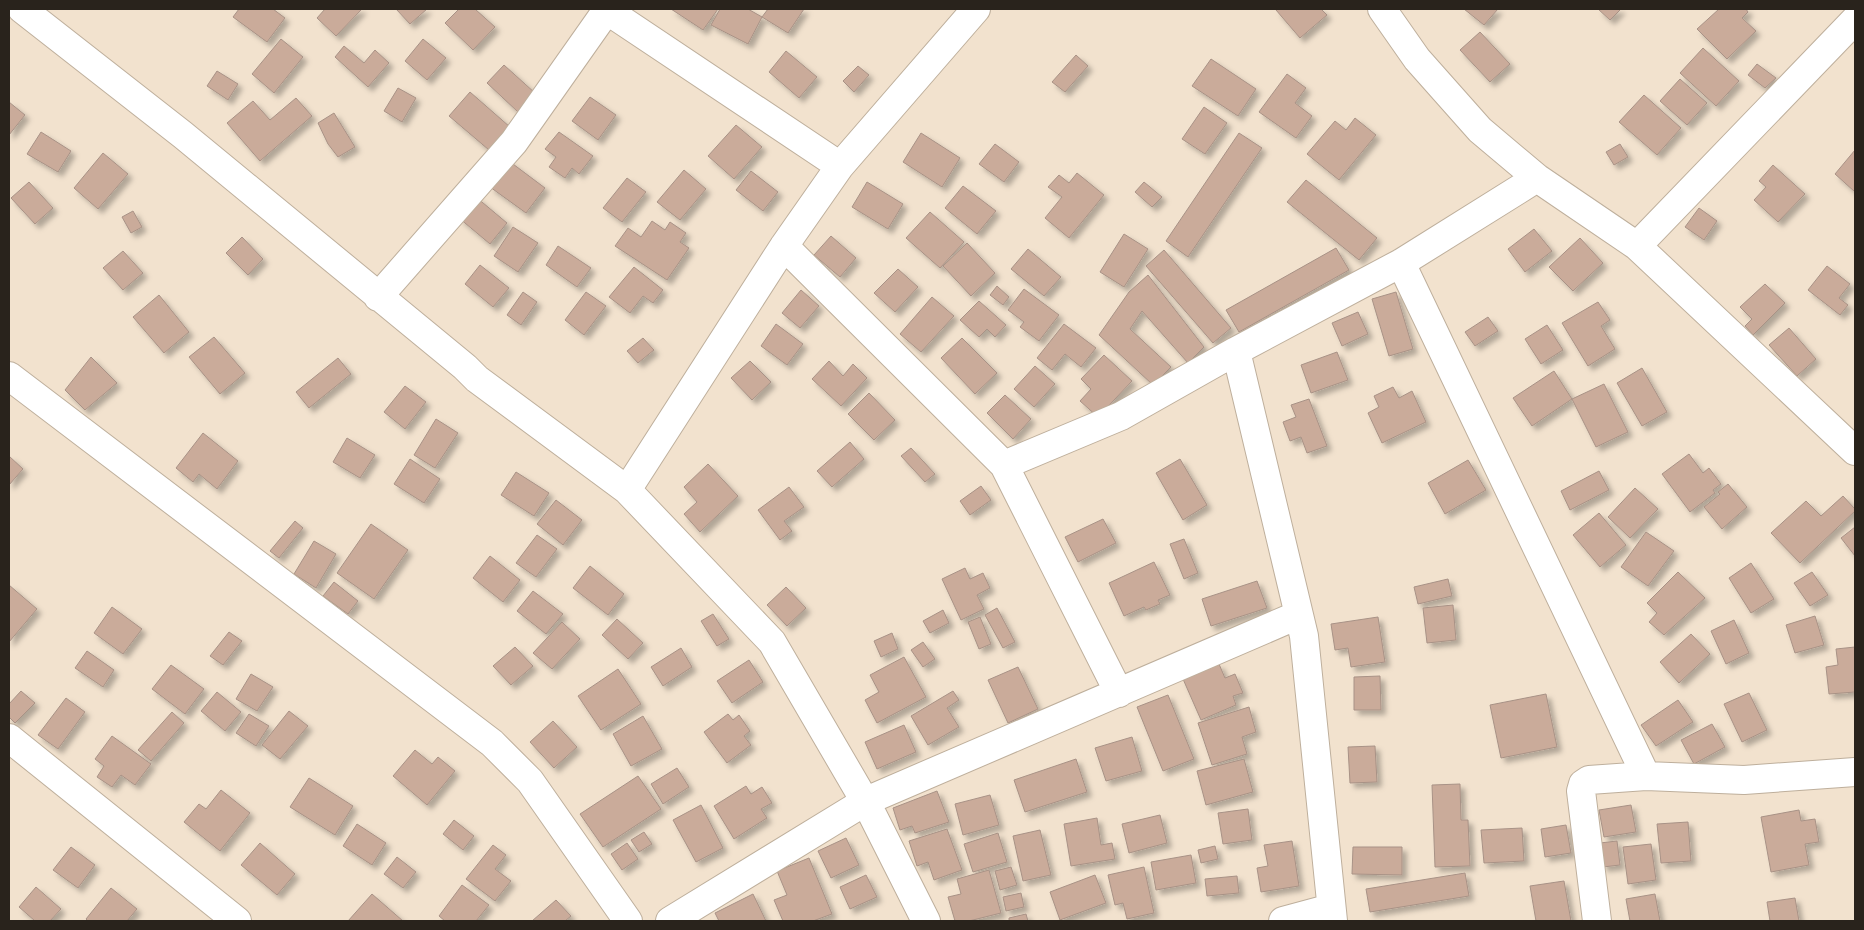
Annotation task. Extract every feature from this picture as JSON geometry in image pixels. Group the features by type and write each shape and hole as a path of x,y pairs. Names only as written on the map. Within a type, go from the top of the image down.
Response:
{"street":[{"path":"22,9 183,135 478,379 627,490 772,642 866,801 926,921"},
{"path":"378,297 514,142 606,9 840,166"},
{"path":"627,490 784,246 840,166 976,9"},
{"path":"1382,9 1416,59 1480,130 1537,178 1637,246 1855,452"},
{"path":"1637,246 1849,19"},
{"path":"1004,465 1121,416 1236,351 1401,262 1537,178"},
{"path":"784,246 1004,465 1120,693"},
{"path":"1401,262 1646,776"},
{"path":"1236,351 1304,636 1332,915 1283,921"},
{"path":"9,377 109,450 492,743 530,781 628,921"},
{"path":"670,921 866,801 1298,615"},
{"path":"9,738 236,921"},
{"path":"1597,921 1581,791 1583,784 1589,780 1646,776 1744,780 1855,772"}],"building":[{"path":"239,9 273,9 285,18 267,42 233,17"},
{"path":"325,9 362,9 336,36 317,18"},
{"path":"396,9 427,9 410,24"},
{"path":"459,9 475,9 495,27 473,50 445,23"},
{"path":"671,9 718,9 703,30"},
{"path":"720,9 748,9 762,17 748,44 711,25"},
{"path":"768,9 804,9 788,33 762,17"},
{"path":"1321,9 1327,15 1300,38 1276,10"},
{"path":"1464,9 1498,9 1484,25"},
{"path":"1598,9 1621,9 1610,20"},
{"path":"1719,9 1746,9 1748,12 1742,18 1756,31 1727,59 1697,29"},
{"path":"1480,32 1510,64 1490,82 1460,50"},
{"path":"281,39 303,57 274,93 252,74"},
{"path":"423,39 446,58 427,80 405,61"},
{"path":"344,46 364,63 375,50 389,63 368,87 335,57"},
{"path":"1703,48 1739,81 1716,106 1680,73"},
{"path":"786,51 817,77 799,98 769,72"},
{"path":"1076,55 1088,66 1065,92 1052,82"},
{"path":"1211,59 1256,89 1238,116 1192,86"},
{"path":"1757,64 1776,78 1765,88 1748,75"},
{"path":"504,65 535,93 518,112 487,83"},
{"path":"858,66 869,75 854,92 843,81"},
{"path":"217,71 238,84 228,100 207,86"},
{"path":"1287,74 1306,88 1295,103 1312,116 1296,138 1259,112"},
{"path":"1680,79 1707,103 1687,125 1660,101"},
{"path":"398,88 416,98 402,122 384,111"},
{"path":"470,92 510,127 489,150 449,116"},
{"path":"1644,95 1681,128 1657,155 1619,122"},
{"path":"590,97 616,115 598,140 572,121"},
{"path":"296,98 312,116 260,161 227,123 253,101 270,120"},
{"path":"9,102 25,115 9,135"},
{"path":"1204,107 1227,123 1205,154 1182,139"},
{"path":"334,113 355,147 338,157 328,144 318,123"},
{"path":"1355,118 1376,135 1339,180 1307,154 1335,121 1346,130"},
{"path":"736,125 762,147 734,179 708,156"},
{"path":"41,132 71,151 58,172 27,154"},
{"path":"559,132 593,156 579,174 572,168 565,178 549,167 556,157 545,149"},
{"path":"921,133 960,158 942,187 903,162"},
{"path":"1239,133 1262,148 1188,257 1166,241"},
{"path":"995,144 1019,162 1004,182 979,164"},
{"path":"1620,144 1628,157 1614,165 1606,152"},
{"path":"1855,150 1855,192 1835,174"},
{"path":"103,153 128,174 98,209 74,188"},
{"path":"509,161 545,188 526,213 490,187"},
{"path":"1773,165 1805,194 1778,222 1754,200 1766,187 1759,181"},
{"path":"684,170 706,189 680,220 657,202"},
{"path":"751,171 778,192 763,211 736,190"},
{"path":"1077,173 1104,195 1069,238 1045,218 1062,197 1048,187 1059,175 1069,183"},
{"path":"627,178 646,192 622,222 603,208"},
{"path":"1306,180 1377,238 1359,260 1287,202"},
{"path":"29,182 53,208 35,224 11,198"},
{"path":"867,182 903,204 888,229 852,207"},
{"path":"1144,182 1162,197 1152,207 1135,192"},
{"path":"963,186 996,211 977,234 945,208"},
{"path":"476,197 507,223 490,244 459,218"},
{"path":"1699,208 1717,221 1704,240 1685,227"},
{"path":"133,211 142,227 131,233 122,217"},
{"path":"930,212 964,242 940,268 906,238"},
{"path":"652,221 665,230 670,222 686,233 680,242 689,248 667,280 615,246 628,228 641,237"},
{"path":"513,227 538,243 518,272 494,256"},
{"path":"1534,229 1552,251 1525,272 1508,249"},
{"path":"1124,234 1148,249 1124,287 1100,272"},
{"path":"831,236 856,258 840,277 814,255"},
{"path":"242,237 263,259 248,275 226,253"},
{"path":"1580,238 1603,263 1573,291 1549,267"},
{"path":"967,243 995,273 971,296 943,266"},
{"path":"558,246 591,268 577,287 546,265"},
{"path":"1336,248 1349,270 1239,332 1226,310"},
{"path":"1028,249 1061,277 1044,296 1011,269"},
{"path":"1164,250 1231,328 1213,343 1146,266"},
{"path":"123,251 143,273 123,290 103,268"},
{"path":"480,265 509,288 493,307 465,284"},
{"path":"1827,266 1850,284 1839,298 1848,305 1840,315 1808,290"},
{"path":"634,267 663,290 653,303 643,296 630,313 609,297"},
{"path":"898,269 918,287 895,312 874,293"},
{"path":"1148,275 1204,347 1188,363 1142,311 1130,329 1171,367 1153,385 1099,335 1129,292"},
{"path":"1765,284 1785,303 1753,335 1745,326 1752,319 1740,307"},
{"path":"997,286 1009,297 1003,305 990,295"},
{"path":"1024,289 1059,315 1039,341 1020,327 1024,322 1008,310"},
{"path":"801,290 819,306 800,328 782,313"},
{"path":"523,292 537,302 521,325 507,315"},
{"path":"586,292 606,306 584,335 565,320"},
{"path":"1396,292 1413,349 1389,356 1372,299"},
{"path":"159,295 189,332 164,353 133,317"},
{"path":"932,297 954,316 921,352 900,334"},
{"path":"979,301 1006,325 995,337 987,329 979,337 960,320"},
{"path":"1598,302 1610,320 1601,326 1615,349 1588,366 1562,323"},
{"path":"1358,312 1368,334 1342,346 1332,323"},
{"path":"1488,317 1498,331 1475,346 1465,332"},
{"path":"776,324 803,344 787,365 761,346"},
{"path":"1064,324 1096,348 1081,367 1065,354 1052,370 1037,358"},
{"path":"1547,325 1563,350 1541,364 1525,339"},
{"path":"1789,328 1816,359 1797,376 1769,345"},
{"path":"214,337 245,373 220,394 189,357"},
{"path":"643,338 654,350 638,363 627,351"},
{"path":"962,338 997,373 975,394 941,358"},
{"path":"1337,352 1348,380 1311,393 1301,365"},
{"path":"1104,355 1132,381 1098,417 1080,401 1091,389 1081,379"},
{"path":"91,357 117,383 85,410 65,390"},
{"path":"338,358 351,374 309,408 296,392"},
{"path":"750,361 771,382 752,400 731,378"},
{"path":"829,361 843,376 853,364 867,378 841,406 812,379"},
{"path":"1035,366 1055,384 1034,407 1014,389"},
{"path":"1642,368 1667,412 1642,426 1617,383"},
{"path":"1554,371 1572,399 1532,426 1513,398"},
{"path":"1604,384 1628,432 1596,447 1572,399"},
{"path":"405,386 426,402 405,429 384,412"},
{"path":"1393,387 1399,398 1412,391 1426,422 1382,443 1368,413 1379,407 1374,396"},
{"path":"869,393 895,420 874,440 848,414"},
{"path":"1005,395 1031,419 1013,439 987,413"},
{"path":"1309,399 1327,446 1307,453 1301,437 1290,441 1283,422 1296,417 1291,405"},
{"path":"436,419 458,433 435,468 414,455"},
{"path":"203,433 238,461 217,489 199,474 193,482 176,468"},
{"path":"347,438 375,455 360,478 333,462"},
{"path":"850,442 864,459 832,487 817,471"},
{"path":"911,448 935,474 925,482 901,456"},
{"path":"1689,454 1703,473 1709,468 1721,484 1713,490 1715,493 1690,512 1662,474"},
{"path":"9,456 23,469 9,485"},
{"path":"410,459 440,479 424,503 394,484"},
{"path":"1180,459 1207,505 1183,520 1156,473"},
{"path":"1468,460 1486,490 1445,514 1428,483"},
{"path":"708,464 738,496 700,532 684,514 697,502 684,487"},
{"path":"1599,471 1609,490 1570,510 1561,491"},
{"path":"516,472 549,493 534,516 501,495"},
{"path":"1728,484 1747,507 1722,529 1704,507 1720,494 1718,492"},
{"path":"981,486 991,500 970,515 960,501"},
{"path":"789,487 804,507 784,521 792,531 780,540 758,510"},
{"path":"1635,488 1658,509 1630,538 1608,517"},
{"path":"1843,496 1855,511 1800,563 1771,533 1806,501 1821,516"},
{"path":"556,500 582,520 563,545 537,524"},
{"path":"1599,513 1626,545 1600,567 1573,535"},
{"path":"1103,519 1116,543 1078,562 1065,537"},
{"path":"295,521 303,528 279,558 270,551"},
{"path":"371,524 408,550 374,599 337,573"},
{"path":"1855,527 1855,556 1841,538"},
{"path":"1646,532 1674,551 1648,586 1621,567"},
{"path":"537,535 557,549 536,577 516,563"},
{"path":"1184,539 1198,573 1184,579 1170,544"},
{"path":"314,541 336,554 316,588 294,574"},
{"path":"490,556 520,580 503,602 473,578"},
{"path":"1154,562 1170,595 1158,600 1160,604 1146,610 1144,607 1124,616 1109,583"},
{"path":"1751,563 1774,599 1751,613 1729,578"},
{"path":"590,566 624,594 608,615 573,588"},
{"path":"965,568 970,579 983,573 990,588 977,595 984,609 961,620 942,579"},
{"path":"1678,572 1705,598 1664,635 1649,622 1657,613 1647,603"},
{"path":"1812,572 1828,595 1810,606 1794,583"},
{"path":"1448,579 1452,596 1418,604 1414,587"},
{"path":"1257,581 1267,608 1211,626 1202,599"},
{"path":"334,582 358,601 348,614 323,596"},
{"path":"9,585 37,609 9,642"},
{"path":"786,587 806,608 787,626 767,605"},
{"path":"533,591 563,614 546,634 517,611"},
{"path":"1453,605 1456,640 1427,643 1423,608"},
{"path":"112,607 142,629 123,654 94,633"},
{"path":"997,608 1015,642 1003,648 985,615"},
{"path":"943,610 949,623 930,633 923,621"},
{"path":"713,614 729,639 717,646 701,621"},
{"path":"1815,616 1824,645 1795,653 1786,625"},
{"path":"980,617 991,644 979,649 968,622"},
{"path":"1378,617 1385,662 1351,667 1348,648 1335,650 1331,624"},
{"path":"617,619 643,643 628,659 602,635"},
{"path":"1734,620 1749,653 1726,664 1711,631"},
{"path":"562,622 580,639 552,669 533,653"},
{"path":"229,632 242,641 223,665 210,656"},
{"path":"892,633 898,649 881,657 874,641"},
{"path":"1691,634 1710,654 1679,683 1660,662"},
{"path":"923,642 935,659 923,667 911,650"},
{"path":"515,647 533,666 511,685 493,666"},
{"path":"1855,647 1855,692 1829,694 1826,667 1838,665 1836,649"},
{"path":"681,648 692,667 663,686 651,667"},
{"path":"87,651 114,670 103,687 75,668"},
{"path":"904,657 926,697 877,723 865,700 879,692 870,675"},
{"path":"749,660 763,682 732,703 717,681"},
{"path":"1219,664 1225,678 1235,674 1243,693 1233,696 1236,705 1201,720 1183,679"},
{"path":"171,665 204,689 185,714 152,689"},
{"path":"1018,667 1038,709 1008,723 988,680"},
{"path":"618,669 641,704 601,730 578,696"},
{"path":"251,674 273,687 257,711 236,699"},
{"path":"1380,676 1381,710 1354,710 1354,677"},
{"path":"21,691 35,703 15,723 9,717 9,704"},
{"path":"953,691 959,700 947,708 959,727 928,745 911,716"},
{"path":"217,692 241,712 225,731 201,711"},
{"path":"1749,693 1767,730 1742,742 1724,704"},
{"path":"1546,694 1557,747 1501,758 1490,705"},
{"path":"1168,695 1194,759 1163,771 1137,707"},
{"path":"66,698 85,712 58,749 38,735"},
{"path":"1678,700 1693,722 1656,746 1641,725"},
{"path":"1249,707 1256,732 1242,737 1247,754 1212,765 1198,723"},
{"path":"289,711 308,726 280,759 262,745"},
{"path":"172,712 184,723 151,761 138,750"},
{"path":"249,714 269,726 256,746 236,733"},
{"path":"728,714 733,720 739,715 750,731 744,736 751,745 727,763 704,732"},
{"path":"643,716 662,749 631,766 613,734"},
{"path":"553,721 577,747 554,768 530,742"},
{"path":"1712,724 1725,747 1694,764 1681,740"},
{"path":"904,725 916,752 877,769 865,742"},
{"path":"112,736 151,764 135,785 121,775 112,787 97,777 104,766 95,759"},
{"path":"1132,737 1142,771 1106,781 1095,748"},
{"path":"1375,746 1377,782 1350,783 1348,747"},
{"path":"415,750 432,764 438,757 455,771 427,805 393,776"},
{"path":"1076,759 1087,792 1025,812 1014,780"},
{"path":"1244,759 1253,792 1206,805 1197,771"},
{"path":"677,768 689,787 663,804 651,784"},
{"path":"638,776 661,809 603,847 580,814"},
{"path":"309,778 353,806 335,835 290,807"},
{"path":"1460,784 1461,820 1468,820 1470,866 1435,867 1432,785"},
{"path":"746,786 751,794 762,787 772,803 761,809 767,818 734,839 714,806"},
{"path":"221,790 250,813 220,851 184,822 199,804 206,809"},
{"path":"937,791 949,822 915,833 912,826 900,830 893,808"},
{"path":"990,795 999,825 963,835 955,804"},
{"path":"701,805 723,848 696,862 673,820"},
{"path":"1631,805 1636,832 1604,837 1599,810"},
{"path":"1248,809 1252,840 1223,844 1218,813"},
{"path":"1799,810 1801,821 1815,819 1819,842 1805,844 1809,865 1771,872 1761,817"},
{"path":"1160,815 1167,843 1129,853 1122,824"},
{"path":"1097,818 1101,845 1112,843 1115,859 1071,866 1064,824"},
{"path":"454,820 474,836 463,850 443,834"},
{"path":"1688,822 1691,861 1661,863 1657,824"},
{"path":"357,824 386,843 372,865 343,846"},
{"path":"1566,825 1571,853 1545,857 1541,829"},
{"path":"1522,828 1524,861 1484,863 1481,830"},
{"path":"947,829 962,870 934,880 928,862 917,866 909,841"},
{"path":"1040,830 1051,875 1023,881 1013,836"},
{"path":"644,832 652,844 639,852 631,840"},
{"path":"998,833 1007,862 973,872 964,844"},
{"path":"846,838 859,865 831,878 818,851"},
{"path":"1292,841 1299,886 1261,892 1257,868 1268,866 1264,845"},
{"path":"1617,841 1620,865 1603,867 1600,843"},
{"path":"260,843 295,874 277,895 241,865"},
{"path":"627,843 638,859 622,870 611,854"},
{"path":"1651,844 1656,880 1628,884 1623,847"},
{"path":"493,845 506,855 495,869 511,881 495,901 466,879"},
{"path":"1215,846 1218,859 1201,863 1198,850"},
{"path":"71,847 95,865 78,888 53,870"},
{"path":"1353,847 1402,847 1402,875 1352,874"},
{"path":"1191,855 1196,883 1156,890 1151,862"},
{"path":"397,857 416,872 403,888 384,874"},
{"path":"809,858 832,914 813,921 783,921 774,900 787,895 777,871"},
{"path":"1011,867 1017,885 1000,890 995,871"},
{"path":"1144,867 1154,913 1127,919 1123,903 1115,905 1108,875"},
{"path":"989,870 1001,913 969,921 955,921 948,897 961,894 957,879"},
{"path":"1465,873 1469,896 1370,912 1366,889"},
{"path":"866,875 877,897 850,909 840,887"},
{"path":"1095,875 1106,903 1060,920 1050,892"},
{"path":"1237,876 1239,893 1207,896 1205,879"},
{"path":"1564,881 1571,921 1536,921 1530,886"},
{"path":"462,885 489,905 476,921 445,921 439,916"},
{"path":"36,887 61,909 50,921 35,921 19,907"},
{"path":"111,888 137,909 127,921 88,921 86,919"},
{"path":"1021,893 1024,907 1006,911 1003,897"},
{"path":"372,894 403,921 348,921"},
{"path":"753,894 766,921 719,921 715,913"},
{"path":"1655,894 1660,921 1630,921 1626,899"},
{"path":"1795,898 1799,921 1770,921 1767,902"},
{"path":"556,900 571,916 565,921 532,921"},
{"path":"1026,914 1028,921 1009,921 1009,918"}]}
